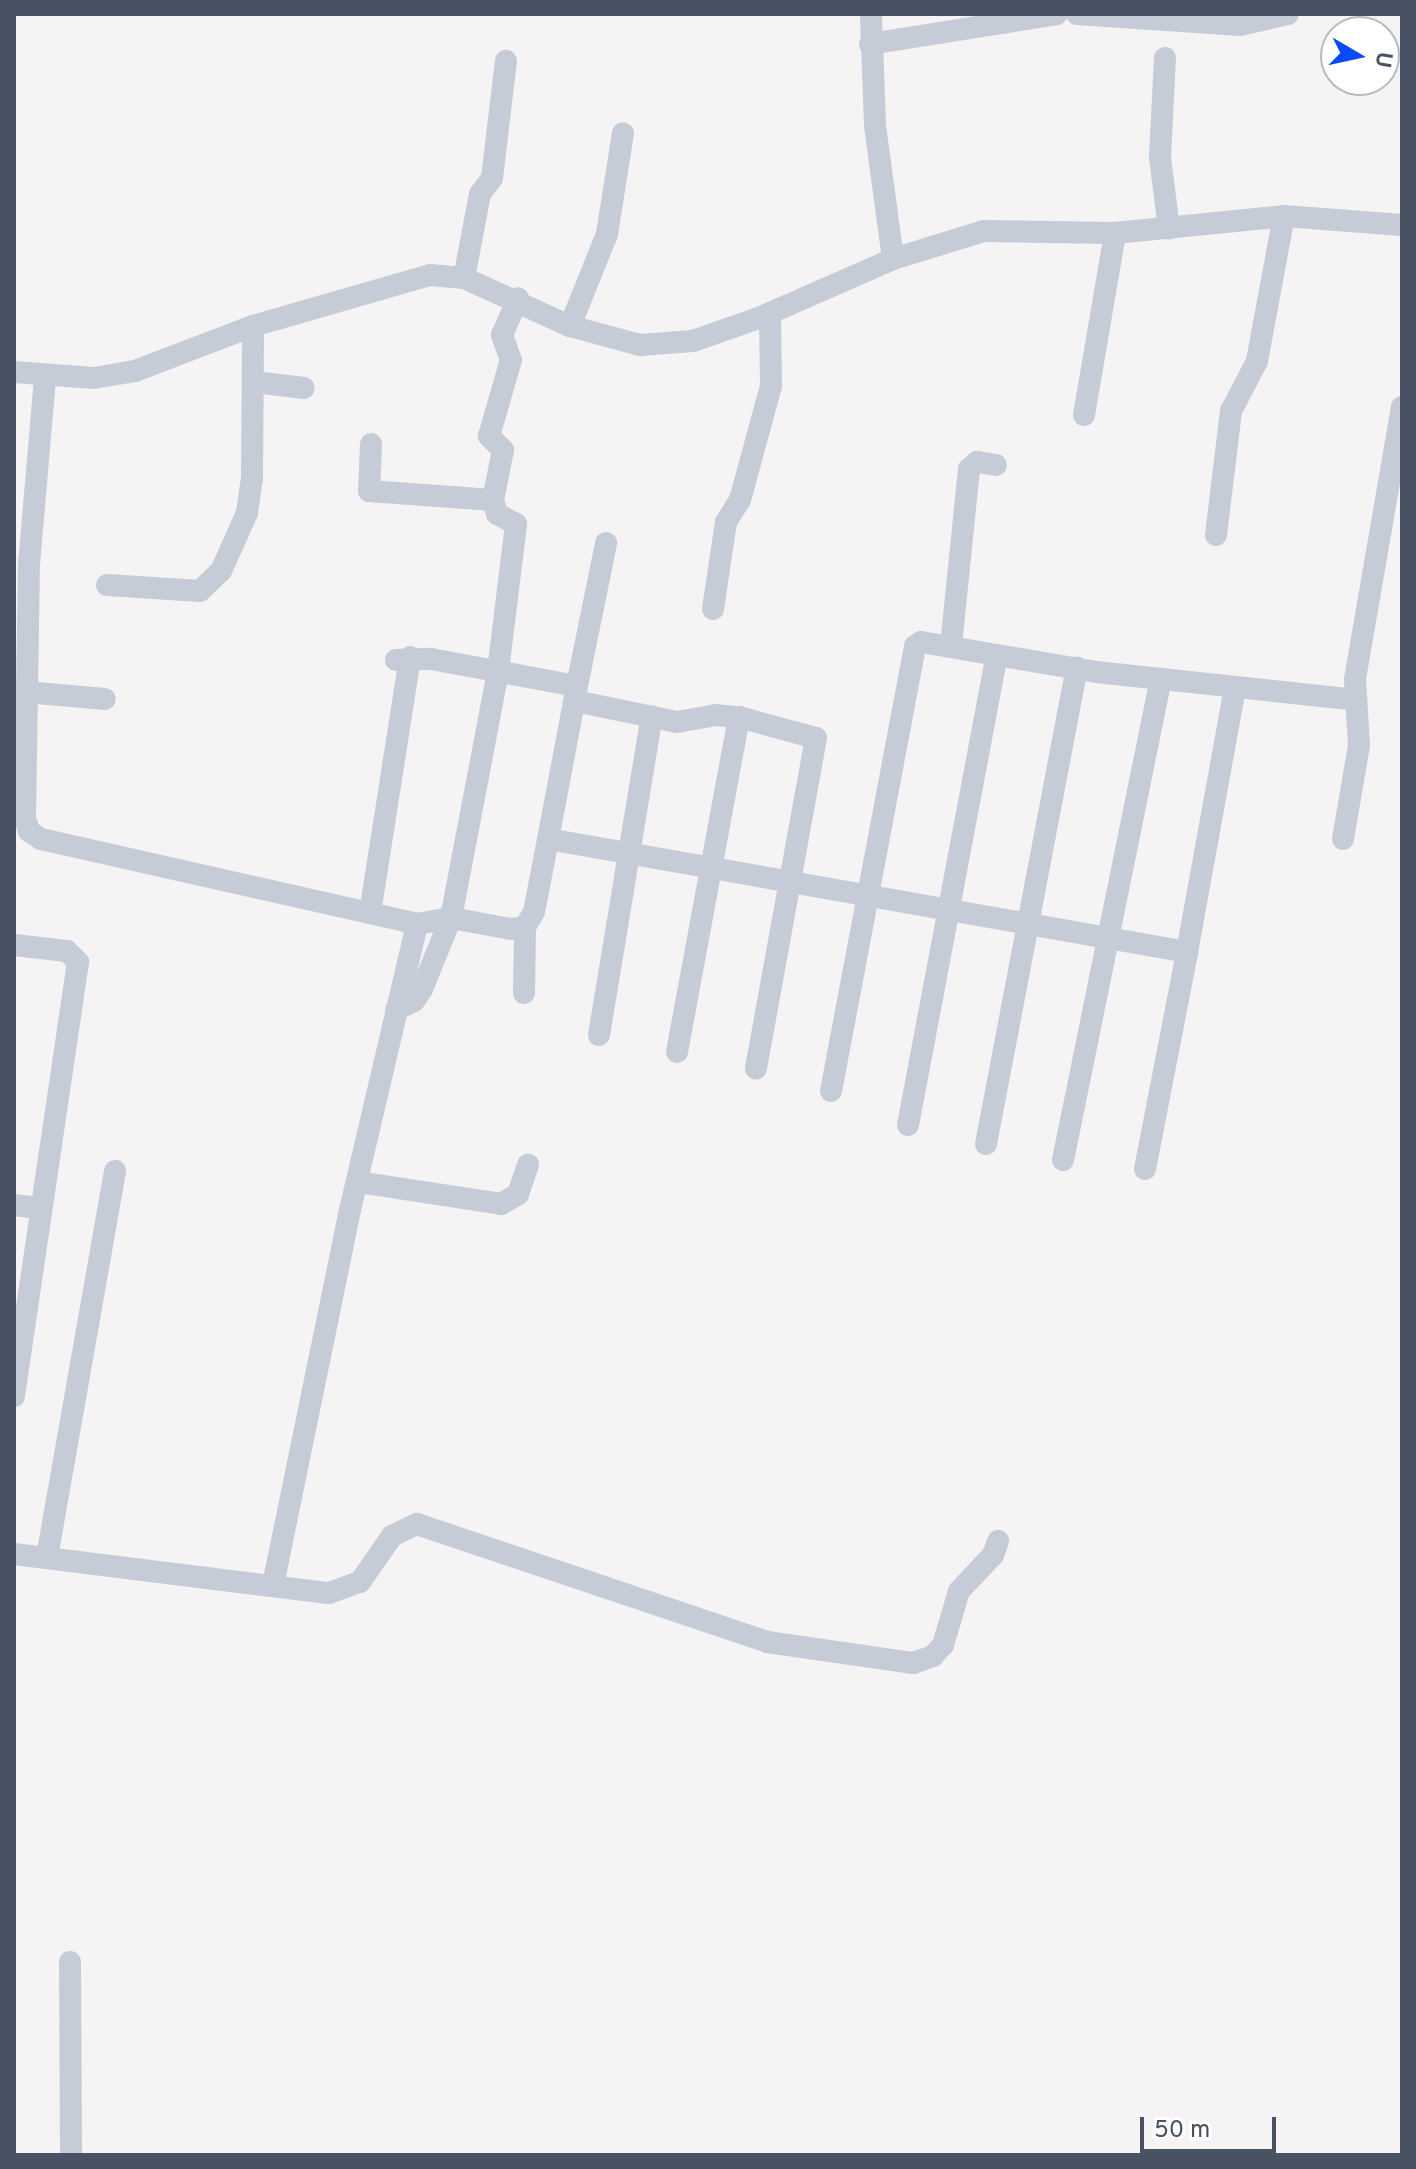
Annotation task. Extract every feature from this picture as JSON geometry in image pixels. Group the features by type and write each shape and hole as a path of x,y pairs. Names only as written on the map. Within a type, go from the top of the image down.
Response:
{"street":[{"path":"871,14 870,44 893,259"},
{"path":"870,44 1057,14"},
{"path":"1077,14 1247,19 1288,14"},
{"path":"1165,58 1160,158 1169,228"},
{"path":"464,278 480,194 490,187 494,168 506,61"},
{"path":"570,326 607,234 623,133"},
{"path":"1216,535 1231,411 1257,361 1284,216"},
{"path":"14,372 45,378 94,378 135,371 253,326 378,287 430,275 464,278 518,298 570,326 612,341 663,346 693,341 770,313 893,259 984,231 1115,233 1284,216 1402,225"},
{"path":"1084,415 1115,233"},
{"path":"396,1010 414,1001 422,989 451,918 498,671 516,524 497,514 493,500 503,450 489,436 511,360 502,335 518,298"},
{"path":"713,609 726,522 745,486 771,386 770,313"},
{"path":"107,585 200,591 221,571 247,513 255,382 253,326"},
{"path":"45,378 21,692 23,839 417,924 451,918 511,929 525,927"},
{"path":"255,382 304,388"},
{"path":"1343,839 1359,745 1355,679 1402,407"},
{"path":"371,444 369,491 493,500"},
{"path":"951,646 969,469 977,462 996,465"},
{"path":"524,993 525,927 534,912 606,543"},
{"path":"831,1091 915,646 951,646 1077,668 1356,700"},
{"path":"908,1125 997,655"},
{"path":"370,913 403,658 498,671 686,723 715,715 739,717 816,738 756,1069"},
{"path":"986,1144 1077,668"},
{"path":"1063,1160 1161,679"},
{"path":"1145,1169 1235,687"},
{"path":"21,692 105,699"},
{"path":"599,1035 652,716"},
{"path":"677,1052 739,717"},
{"path":"548,839 1187,952"},
{"path":"273,1585 358,1182 417,924"},
{"path":"14,945 67,951 78,962 40,1208 22,1276 14,1396"},
{"path":"358,1182 501,1204 518,1194 528,1165"},
{"path":"47,1557 115,1171"},
{"path":"14,1205 40,1208"},
{"path":"14,1554 343,1591 360,1582 392,1536 417,1524 767,1642 913,1663 933,1656 943,1645 959,1591 993,1555 998,1541"},
{"path":"70,1962 71,2155"}]}
